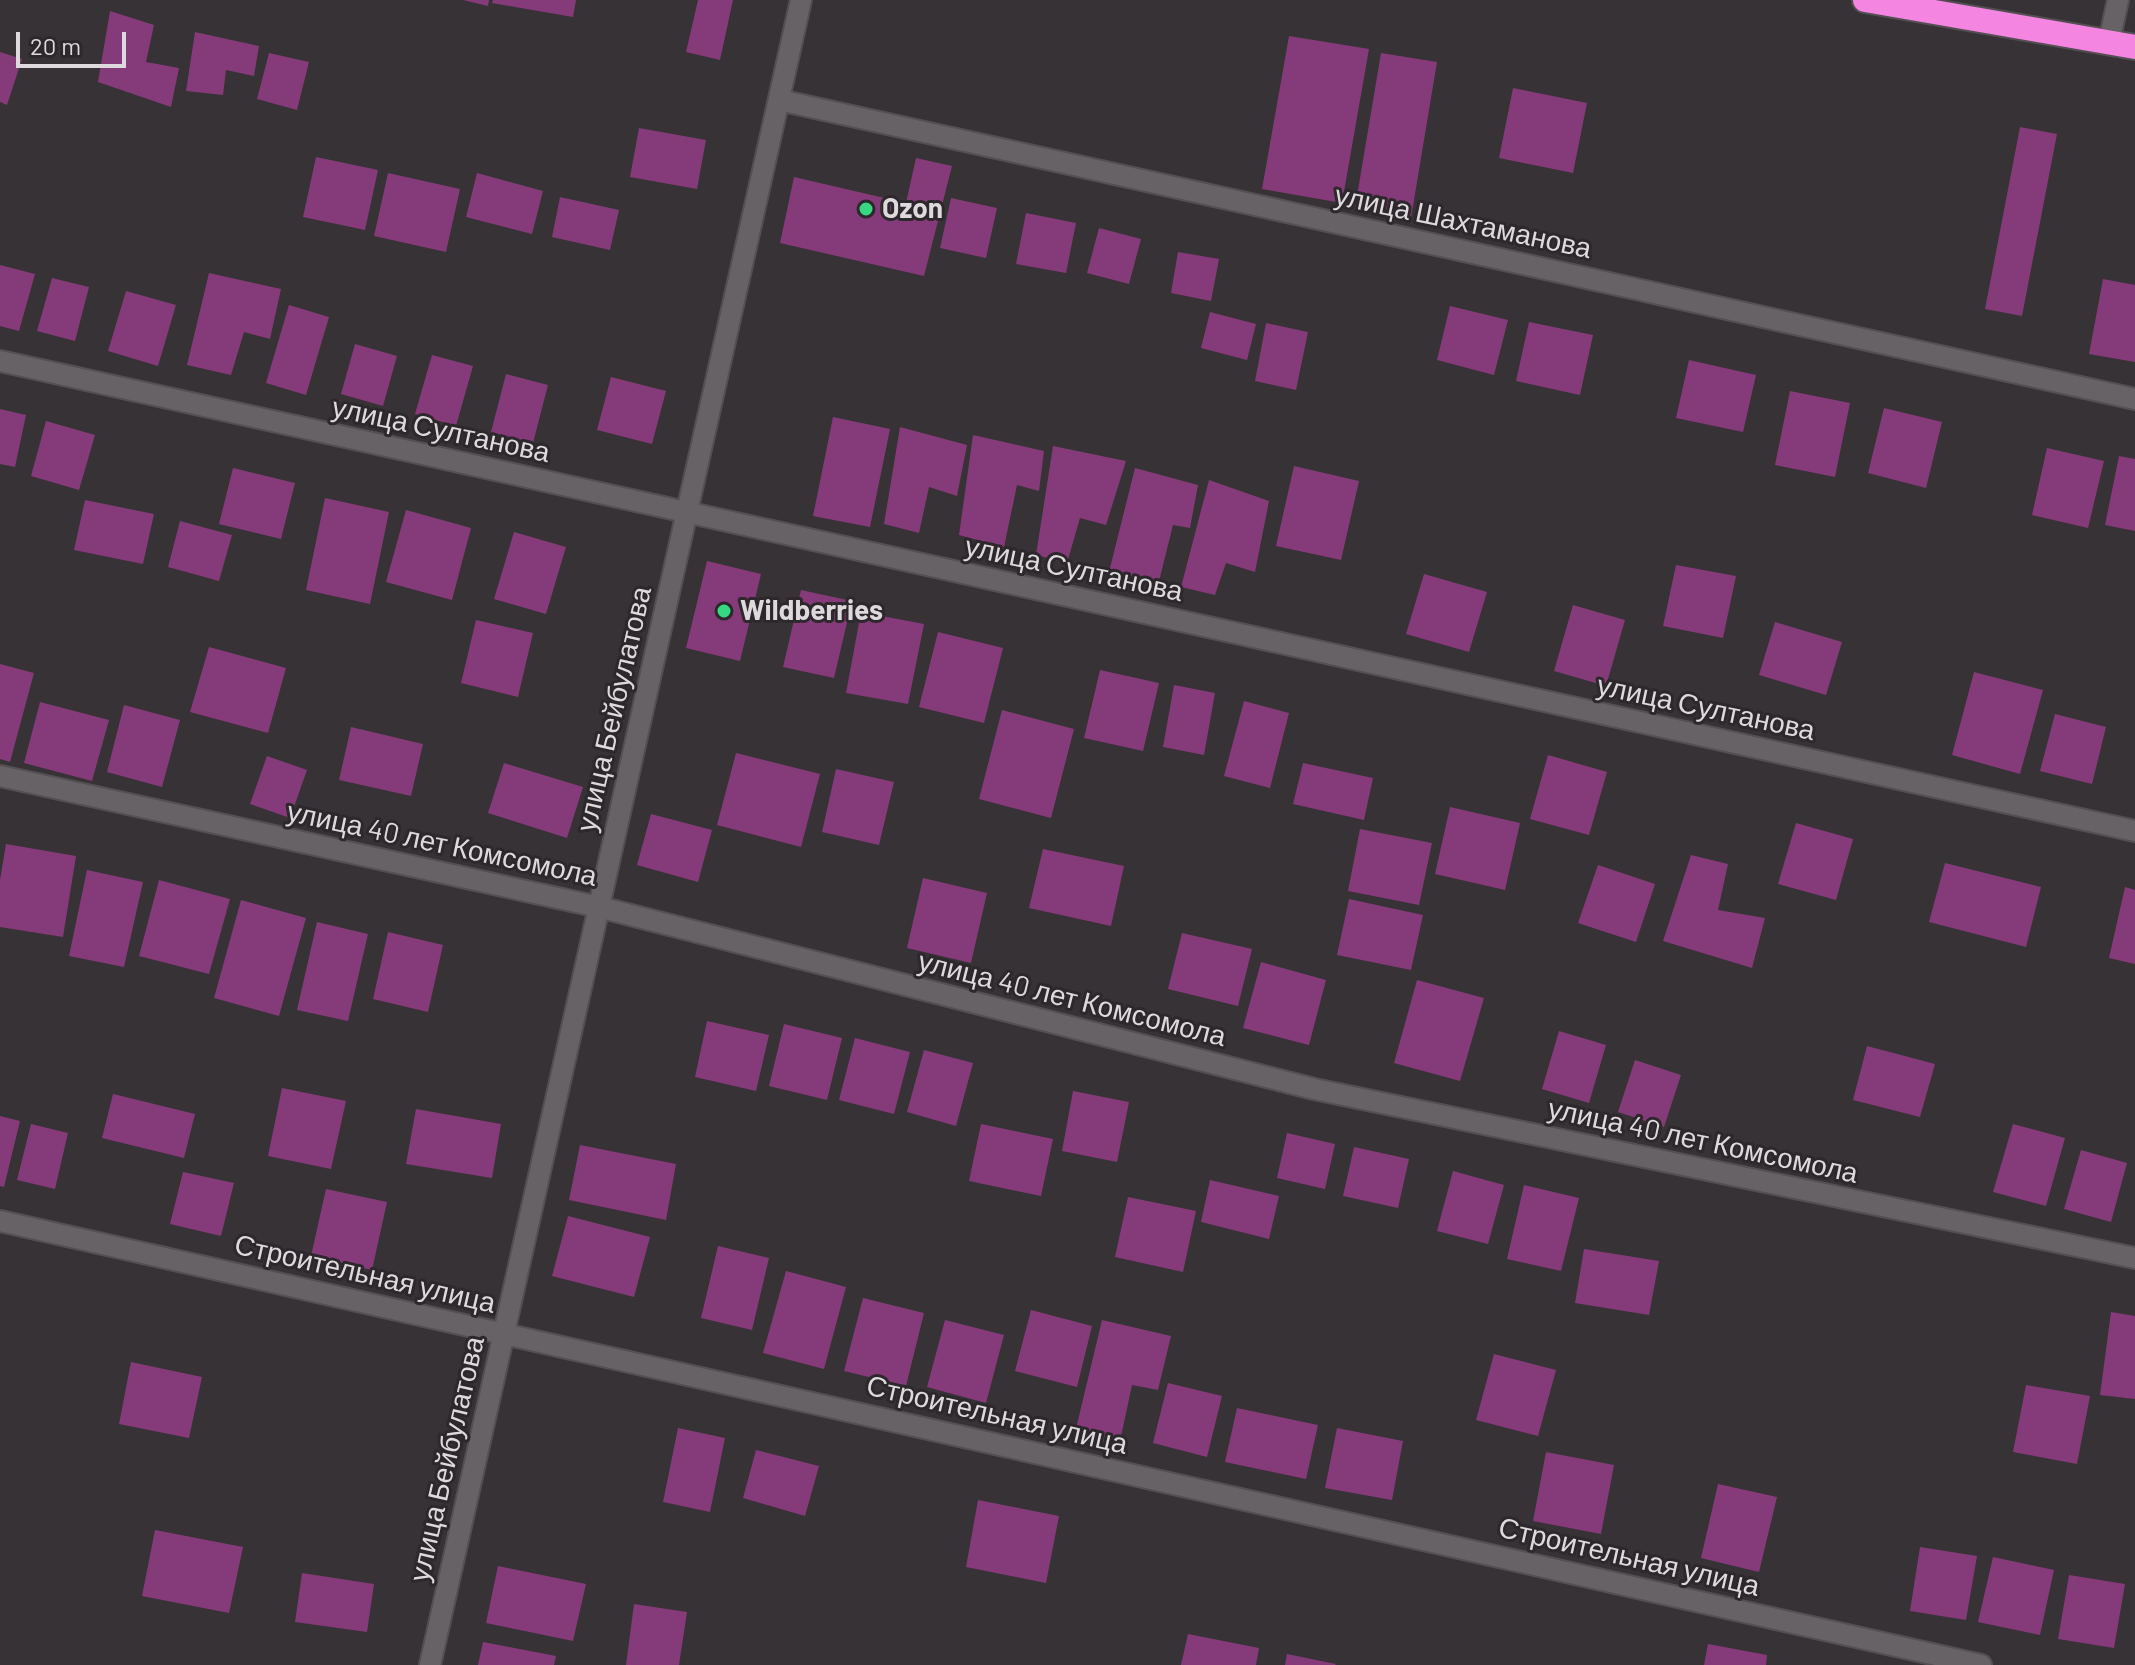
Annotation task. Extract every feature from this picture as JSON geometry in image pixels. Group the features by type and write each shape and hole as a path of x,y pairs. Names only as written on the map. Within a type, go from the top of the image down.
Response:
{"highway":[{"path":"1872,1 2135,47"}],"street":[{"name":"улица Бейбулатова","path":"430,1665 801,0"},
{"path":"2109,42 2118,0"},
{"name":"улица Шахтаманова","path":"779,100 2135,399"},
{"name":"улица Султанова","path":"0,361 2135,831"},
{"name":"улица 40 лет Комсомола","path":"0,776 599,907 1314,1089 2135,1258"},
{"name":"Строительная улица","path":"0,1221 1981,1665"}],"building":[{"path":"463,0 489,0 488,6"},
{"path":"493,0 576,0 573,17 492,3"},
{"path":"698,0 733,0 720,60 686,52"},
{"path":"110,11 154,25 146,62 179,68 171,107 98,82"},
{"path":"195,32 259,46 254,76 226,70 223,95 186,91"},
{"path":"1289,36 1369,49 1342,203 1262,189"},
{"path":"0,52 22,59 7,105 0,102"},
{"path":"269,53 309,62 297,110 257,99"},
{"path":"1381,53 1437,62 1411,218 1355,208"},
{"path":"1513,88 1587,103 1573,173 1499,158"},
{"path":"2020,127 2057,134 2022,316 1985,309"},
{"path":"639,128 706,140 697,189 630,177"},
{"path":"316,157 378,170 365,230 303,217"},
{"path":"916,158 952,166 924,276 780,243 794,177 906,203"},
{"path":"388,173 460,189 446,252 374,236"},
{"path":"477,173 543,191 532,234 466,217"},
{"path":"560,197 619,210 610,250 552,237"},
{"path":"951,198 997,208 986,258 940,248"},
{"path":"1026,213 1076,223 1066,273 1016,264"},
{"path":"1099,228 1141,239 1129,284 1087,273"},
{"path":"1178,252 1219,259 1211,301 1171,293"},
{"path":"0,265 35,274 19,331 0,326"},
{"path":"209,273 281,289 270,339 244,332 231,375 187,365"},
{"path":"52,278 89,287 75,341 37,331"},
{"path":"2103,279 2135,285 2135,362 2089,354"},
{"path":"126,291 176,305 158,366 108,351"},
{"path":"289,305 329,317 306,395 266,383"},
{"path":"1450,306 1508,320 1494,375 1437,360"},
{"path":"1210,312 1256,324 1247,360 1201,348"},
{"path":"1529,322 1593,335 1580,395 1516,381"},
{"path":"1266,323 1308,332 1296,390 1255,381"},
{"path":"355,344 397,356 383,406 341,394"},
{"path":"432,355 473,366 456,426 415,414"},
{"path":"1689,360 1756,375 1743,432 1676,418"},
{"path":"506,374 548,385 533,443 491,432"},
{"path":"611,377 666,391 652,444 597,430"},
{"path":"1790,391 1850,403 1835,477 1775,465"},
{"path":"1884,408 1942,422 1926,488 1868,473"},
{"path":"0,409 26,415 15,467 0,464"},
{"path":"833,417 890,429 870,527 813,516"},
{"path":"46,421 95,435 79,490 31,476"},
{"path":"900,427 967,445 957,496 929,487 919,533 884,524"},
{"path":"973,435 1044,451 1039,491 1017,485 1004,547 959,535"},
{"path":"1053,446 1126,461 1106,525 1080,518 1067,563 1036,555"},
{"path":"2047,448 2104,461 2088,528 2032,515"},
{"path":"2119,456 2135,459 2135,531 2105,525"},
{"path":"1294,466 1359,481 1341,560 1276,546"},
{"path":"233,468 295,483 281,539 219,524"},
{"path":"1135,468 1198,485 1190,528 1173,525 1159,581 1109,572"},
{"path":"1209,480 1269,501 1255,572 1226,563 1215,595 1181,587"},
{"path":"325,498 389,512 370,604 306,590"},
{"path":"85,500 154,514 143,564 74,550"},
{"path":"406,510 471,528 452,600 386,582"},
{"path":"180,521 232,535 219,581 168,567"},
{"path":"514,532 566,547 546,614 494,599"},
{"name":"Wildberries","path":"707,561 761,574 740,661 686,648"},
{"path":"1676,565 1736,576 1723,638 1663,626"},
{"path":"1424,574 1487,592 1469,652 1406,634"},
{"path":"801,590 852,601 834,678 783,667"},
{"path":"1573,605 1625,620 1606,686 1554,671"},
{"path":"861,612 924,624 908,704 846,693"},
{"path":"476,620 533,633 518,697 461,683"},
{"path":"1775,622 1842,642 1826,695 1759,675"},
{"path":"938,632 1003,648 984,723 919,707"},
{"path":"209,647 286,668 268,733 190,712"},
{"path":"0,664 34,673 10,762 0,759"},
{"path":"1100,670 1159,683 1143,751 1084,738"},
{"path":"1974,672 2043,690 2020,774 1952,755"},
{"path":"1174,685 1215,693 1204,755 1163,747"},
{"path":"1244,701 1289,713 1270,788 1224,776"},
{"path":"40,702 109,720 92,781 24,763"},
{"path":"124,705 180,720 162,787 107,772"},
{"path":"1002,710 1074,729 1051,818 979,799"},
{"path":"2055,714 2106,727 2092,784 2040,771"},
{"path":"351,727 423,744 411,796 339,780"},
{"path":"736,753 820,774 801,847 717,825"},
{"path":"1548,755 1607,772 1589,835 1530,819"},
{"path":"267,756 307,770 290,818 250,804"},
{"path":"504,763 583,787 567,838 488,813"},
{"path":"1303,763 1373,778 1364,820 1293,804"},
{"path":"836,769 894,782 879,845 822,832"},
{"path":"1450,807 1520,823 1505,890 1435,874"},
{"path":"651,814 712,830 698,882 637,865"},
{"path":"1796,823 1853,839 1836,900 1778,884"},
{"path":"1360,829 1432,843 1419,905 1348,891"},
{"path":"6,844 76,856 63,937 0,927 0,880"},
{"path":"1043,849 1124,866 1111,926 1029,908"},
{"path":"1691,855 1728,864 1718,910 1765,918 1752,968 1663,941"},
{"path":"1945,863 2041,887 2026,947 1929,922"},
{"path":"1598,865 1655,884 1636,942 1578,923"},
{"path":"87,870 143,882 124,967 69,956"},
{"path":"923,878 987,893 971,963 907,948"},
{"path":"159,880 230,899 209,974 139,956"},
{"path":"2125,887 2135,890 2135,964 2109,958"},
{"path":"1349,899 1423,915 1411,970 1337,955"},
{"path":"241,900 306,918 279,1016 214,998"},
{"path":"317,922 368,934 348,1021 297,1010"},
{"path":"388,932 443,945 428,1012 373,999"},
{"path":"1182,933 1252,949 1238,1006 1168,989"},
{"path":"1261,962 1326,980 1309,1045 1243,1028"},
{"path":"1417,980 1484,998 1460,1081 1394,1063"},
{"path":"707,1021 769,1035 756,1091 695,1077"},
{"path":"784,1024 842,1038 827,1100 769,1086"},
{"path":"1559,1031 1606,1045 1589,1103 1542,1089"},
{"path":"855,1038 910,1052 894,1114 839,1100"},
{"path":"1867,1046 1935,1064 1920,1117 1853,1100"},
{"path":"924,1050 973,1063 956,1126 907,1112"},
{"path":"1635,1060 1681,1075 1664,1127 1618,1112"},
{"path":"282,1088 346,1101 331,1169 268,1156"},
{"path":"1073,1091 1129,1102 1117,1162 1062,1151"},
{"path":"113,1094 195,1114 184,1158 102,1138"},
{"path":"416,1109 501,1124 492,1178 406,1164"},
{"path":"0,1116 20,1121 4,1187 0,1186"},
{"path":"31,1124 68,1133 55,1189 17,1180"},
{"path":"981,1124 1053,1139 1041,1196 969,1181"},
{"path":"2013,1124 2065,1138 2046,1206 1993,1192"},
{"path":"1287,1133 1335,1144 1325,1189 1277,1178"},
{"path":"580,1145 676,1164 666,1220 569,1200"},
{"path":"1354,1147 1409,1159 1398,1208 1343,1196"},
{"path":"2081,1150 2127,1163 2111,1222 2064,1209"},
{"path":"1453,1171 1504,1185 1488,1244 1437,1231"},
{"path":"183,1172 234,1183 221,1236 170,1224"},
{"path":"1210,1180 1279,1196 1269,1239 1201,1222"},
{"path":"1524,1185 1579,1198 1561,1271 1507,1259"},
{"path":"326,1189 387,1202 372,1270 311,1256"},
{"path":"1128,1197 1196,1211 1183,1272 1115,1257"},
{"path":"568,1216 650,1237 634,1297 552,1276"},
{"path":"718,1246 769,1258 752,1330 701,1318"},
{"path":"1584,1249 1659,1261 1649,1315 1575,1303"},
{"path":"786,1271 846,1287 824,1369 763,1353"},
{"path":"863,1298 924,1313 906,1386 844,1371"},
{"path":"1031,1310 1092,1326 1077,1387 1015,1371"},
{"path":"2111,1312 2135,1316 2135,1399 2100,1395"},
{"path":"945,1320 1004,1335 986,1403 927,1387"},
{"path":"1102,1320 1171,1336 1158,1390 1132,1385 1119,1446 1074,1437"},
{"path":"1494,1354 1556,1370 1538,1436 1476,1420"},
{"path":"131,1362 202,1377 189,1438 119,1424"},
{"path":"1168,1383 1222,1396 1207,1457 1153,1443"},
{"path":"2026,1385 2090,1396 2077,1464 2013,1452"},
{"path":"1237,1408 1318,1425 1306,1479 1225,1462"},
{"path":"678,1428 725,1438 710,1512 663,1502"},
{"path":"1337,1428 1403,1441 1392,1500 1325,1488"},
{"path":"756,1450 819,1466 805,1516 743,1498"},
{"path":"1546,1452 1614,1465 1601,1534 1533,1521"},
{"path":"1718,1484 1777,1497 1759,1572 1701,1558"},
{"path":"978,1500 1059,1516 1046,1583 966,1567"},
{"path":"155,1530 243,1547 229,1613 142,1596"},
{"path":"1920,1547 1977,1556 1966,1620 1910,1611"},
{"path":"1993,1557 2054,1570 2040,1635 1978,1622"},
{"path":"498,1566 586,1584 573,1641 486,1623"},
{"path":"302,1573 374,1584 367,1632 295,1622"},
{"path":"2069,1575 2125,1584 2114,1648 2058,1639"},
{"path":"634,1604 687,1612 679,1665 626,1665"},
{"path":"1188,1634 1259,1648 1256,1665 1181,1665"},
{"path":"483,1642 556,1656 554,1665 478,1665"},
{"path":"1708,1644 1767,1655 1766,1665 1704,1665"},
{"path":"1287,1654 1336,1664 1285,1665"}],"place":[{"name":"Ozon","path":"866,209"},
{"name":"Wildberries","path":"724,611"}]}
